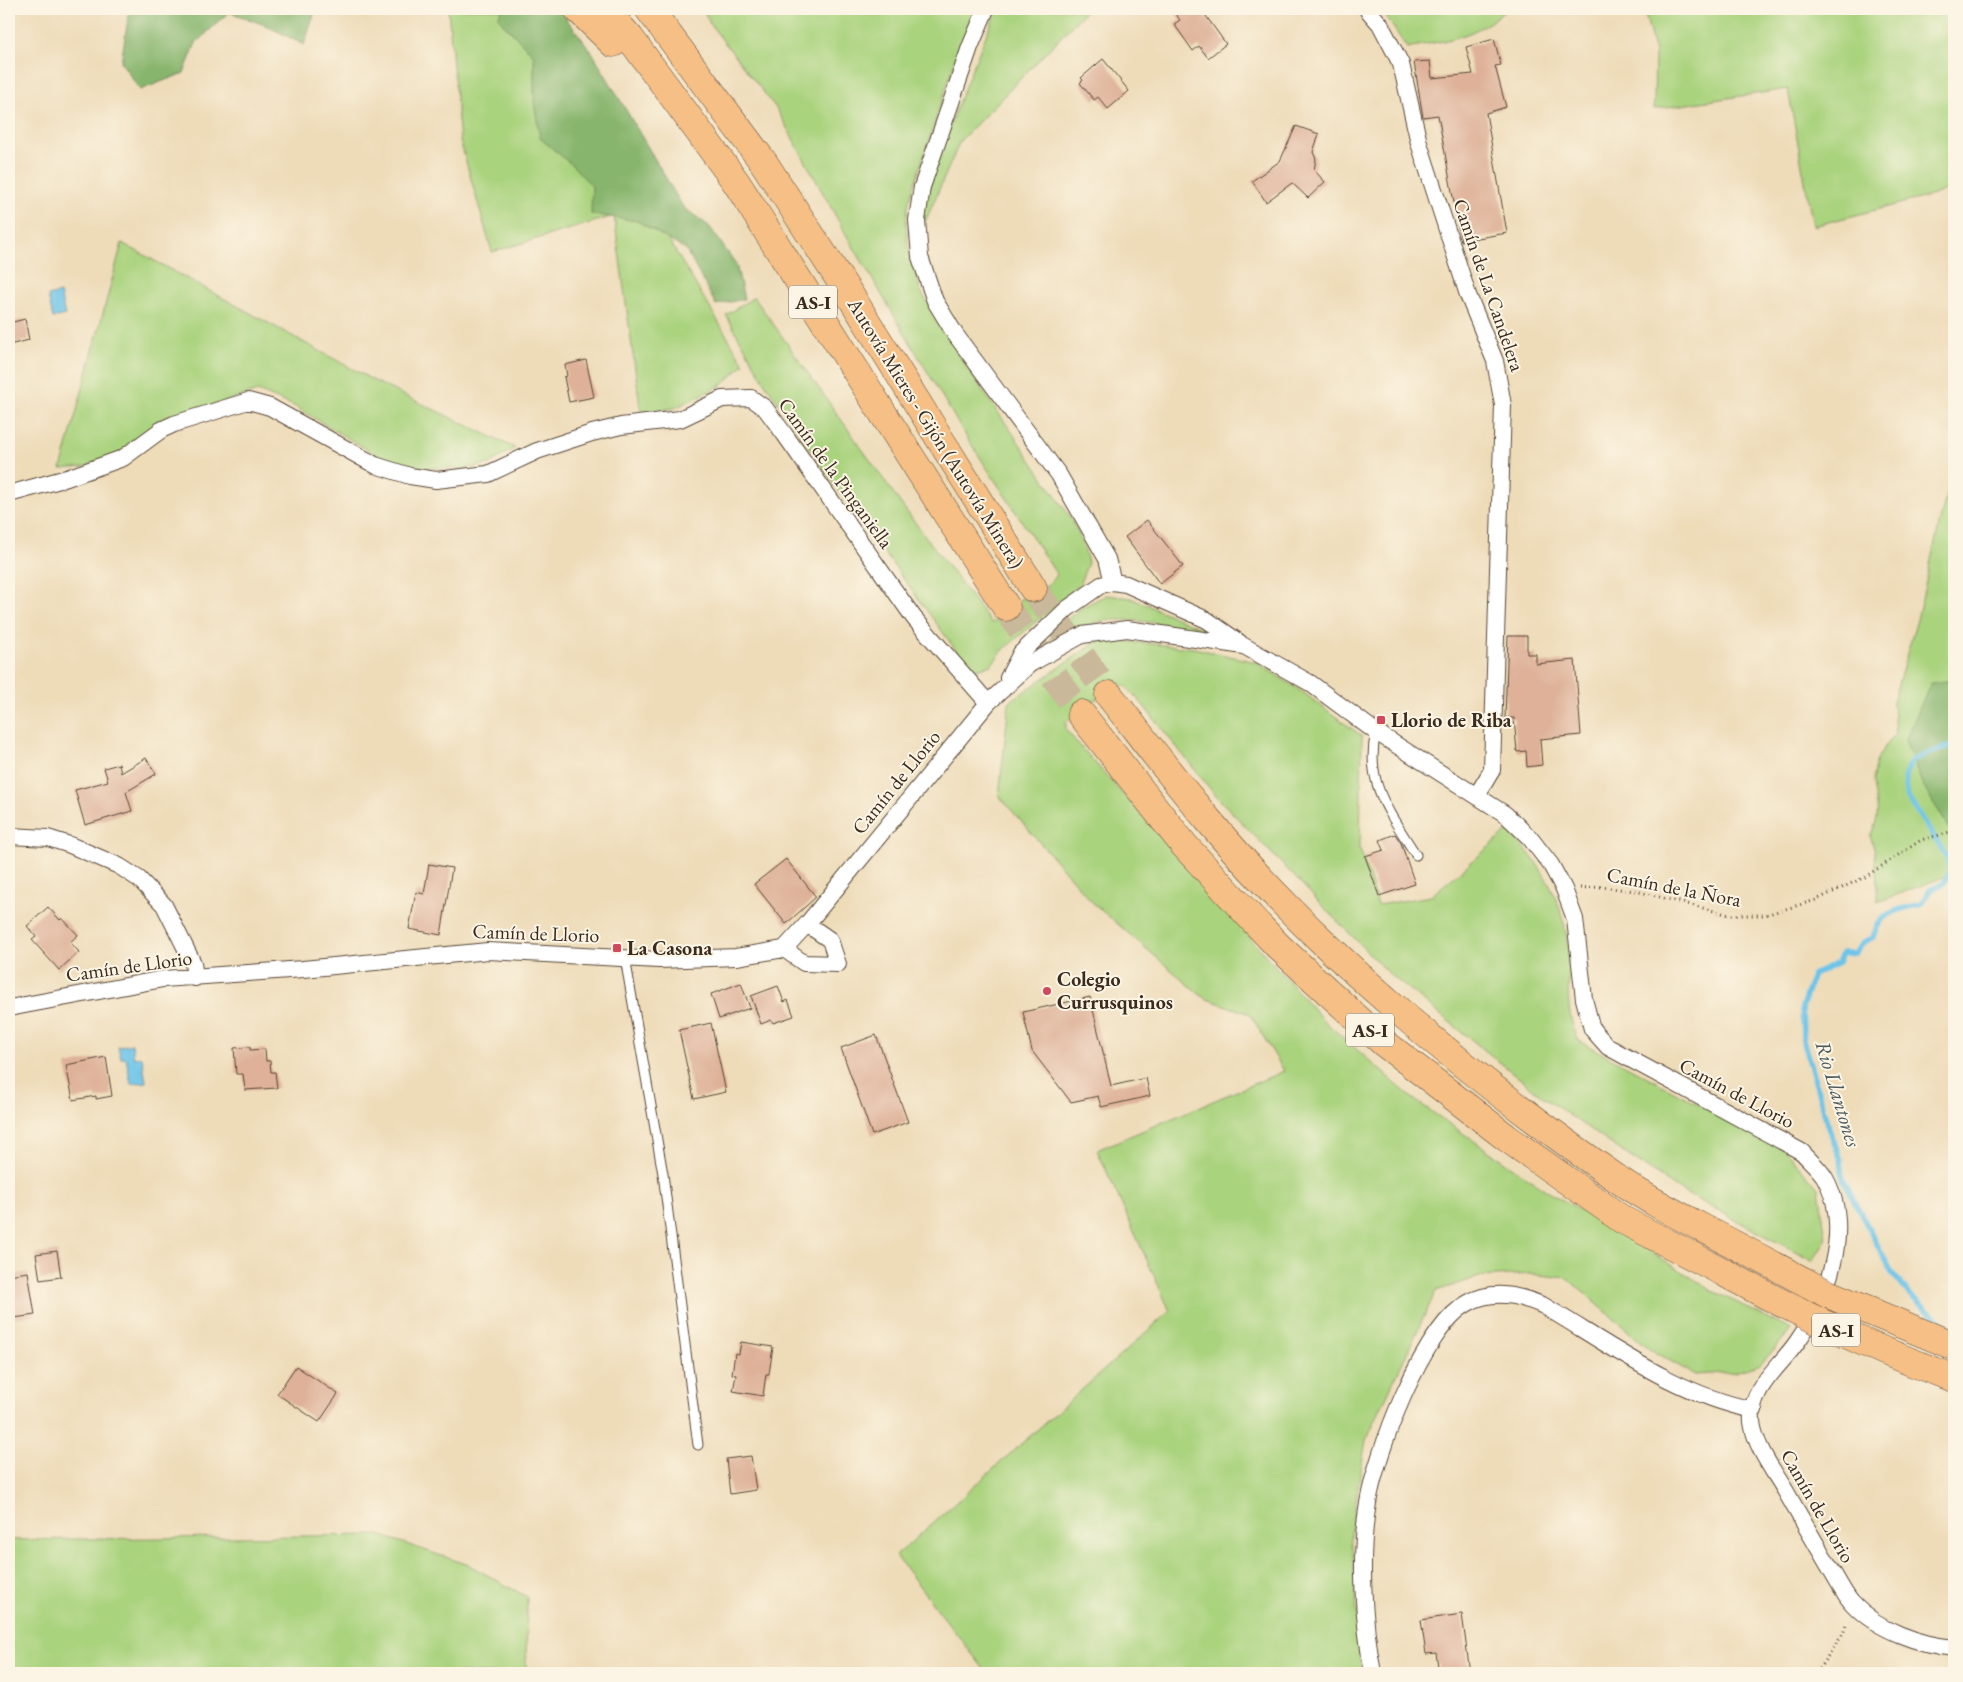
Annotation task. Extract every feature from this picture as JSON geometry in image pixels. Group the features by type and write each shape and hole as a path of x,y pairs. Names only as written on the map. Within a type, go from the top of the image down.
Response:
{"highway":[{"path":"578,9 618,49 736,182"},
{"name":"Autovía Mieres - Gijón (Autovía Minera)","path":"604,9 630,38 736,182 1006,607"},
{"name":"Autovía Mieres - Gijón (Autovía Minera)","path":"649,9 764,163 853,300 1033,588"},
{"path":"668,9 764,163"},
{"name":"AS-I","path":"1109,696 1209,822 1299,918 1402,1015 1526,1112 1620,1181 1737,1246 1828,1294 1954,1346"},
{"name":"AS-I","path":"1081,714 1184,845 1278,946 1384,1043 1507,1138 1623,1220 1794,1311 1847,1336 1954,1378"}],"street":[{"path":"986,9 970,47 922,187 916,220 920,257 935,301 956,334 1059,474 1107,559 1113,582"},
{"name":"Camín de La Candelera","path":"1367,9 1380,24 1401,64 1419,143 1468,295 1495,361 1500,379 1503,405 1492,770 1477,796"},
{"name":"Camín de la Pinganiella","path":"9,494 67,478 122,458 161,430 174,424 248,401 270,406 375,465 410,476 436,480 488,474 537,451 592,433 621,426 680,419 722,399 751,398 765,408 786,435 914,618 988,703"},
{"name":"Camín de Llorio","path":"1003,688 1021,653 1067,609 1101,585 1113,582 1126,584 1207,620 1244,646 1310,683 1376,732 1505,814 1530,838 1551,865 1564,889 1575,919 1584,998 1592,1029 1608,1046 1802,1152 1824,1177 1836,1205 1833,1266 1821,1303 1797,1342 1770,1374 1756,1396 1752,1422 1762,1452 1840,1586 1854,1605 1878,1623 1918,1642 1954,1648"},
{"name":"Camín de Llorio","path":"9,1008 163,979 195,978 460,952 488,951 659,960 736,957 784,949 808,924 988,703 1030,664 1082,635 1127,629 1244,646"},
{"path":"9,836 48,838 70,845 119,866 139,879 164,905 192,963 195,978"},
{"path":"784,949 804,963 838,964 830,940 808,924"},
{"path":"1373,1673 1364,1585 1368,1504 1378,1459 1397,1408 1436,1334 1452,1315 1468,1303 1488,1296 1509,1294 1526,1298 1544,1306 1648,1368 1695,1392 1729,1405 1754,1410"}],"lane":[{"path":"1376,732 1372,750 1374,777 1388,809 1416,855"},
{"path":"625,958 664,1174 698,1445"}],"path":[{"name":"Camín de la Ñora","path":"1564,889 1602,887 1636,891 1730,915 1749,916 1779,912 1816,900 1865,877 1921,840 1954,831"},
{"path":"1816,1673 1843,1634 1854,1605"}],"green space":[{"path":"136,9 311,9 314,15 304,45 265,25 229,12 196,43 184,73 140,90 121,62 129,13"},
{"path":"448,9 505,9 607,139 744,364 722,385 675,408 641,413 614,216 492,252 460,141"},
{"path":"502,9 559,9 592,52 683,207 709,226 736,264 744,299 716,305 686,250 637,221 591,214 592,186 572,165 540,138 534,102 534,56 498,18"},
{"path":"703,9 977,9 959,49 909,201 906,223 908,246 920,290 966,366 1071,518 1083,543 1088,563 1079,585 1004,649 991,665 976,669 958,653 836,487 768,388 726,315 754,297 904,508 991,623 1007,616 1020,599 1035,597 1057,575 962,430 844,231 776,108 710,24"},
{"path":"997,9 1088,9 960,141 923,227 927,197 941,149"},
{"path":"1381,9 1507,9 1495,19 1472,32 1448,40 1407,48"},
{"path":"1644,9 1954,9 1954,186 1934,195 1813,226 1788,89 1654,109 1655,53"},
{"path":"122,243 380,384 515,448 489,464 464,469 425,468 386,461 294,406 258,391 184,414 122,453 85,467 61,469"},
{"path":"1954,461 1954,873 1878,902 1875,851 1870,836 1877,819 1873,772 1880,754 1895,734 1893,701 1917,620"},
{"path":"1107,595 1131,598 1209,632 1143,621 1117,620 1090,624 1050,640 1075,613"},
{"path":"1101,639 1194,648 1256,662 1301,691 1362,736 1360,849 1378,905 1431,896 1508,831 1544,874 1559,908 1568,944 1570,1012 1579,1041 1785,1150 1819,1189 1826,1240 1813,1261 1683,1192 1543,1097 1386,971 1216,796 1138,699 1125,686 1115,685 1066,722 1066,730 1323,1020 1412,1098 1539,1186 1708,1288 1791,1330 1761,1364 1735,1372 1695,1375 1649,1349 1567,1278 1531,1274 1479,1277 1436,1291 1366,1440 1351,1530 1360,1651 1364,1673 987,1673 896,1556 1170,1311 1097,1150 1284,1071 1250,1014 1204,998 1093,903 999,796 1009,702"},
{"path":"1954,680 1954,836 1923,786 1905,740 1931,683"},
{"path":"379,1535 469,1565 527,1597 526,1673 9,1673 9,1540"}],"water":[{"path":"60,293 65,315 53,318 48,296"},
{"path":"132,1044 134,1058 142,1057 146,1082 131,1084 126,1058 121,1058 118,1047"}],"building":[{"path":"1172,9 1201,9 1226,44 1208,58 1199,46 1193,51 1174,24 1180,20"},
{"path":"1494,39 1501,65 1495,66 1506,107 1486,113 1507,233 1461,241 1438,115 1423,117 1414,62 1430,61 1432,78 1473,74 1466,47"},
{"path":"1103,59 1129,91 1108,109 1098,97 1094,100 1080,83 1083,80 1081,78"},
{"path":"1296,126 1319,134 1313,152 1316,159 1314,170 1325,182 1308,198 1292,183 1266,202 1252,181 1280,161"},
{"path":"25,319 29,340 9,345 9,323"},
{"path":"586,360 594,397 569,402 564,377 567,376 565,365"},
{"path":"1147,520 1183,566 1160,584 1125,537"},
{"path":"1508,636 1527,636 1527,654 1536,654 1536,664 1575,660 1581,735 1540,739 1542,765 1527,767 1526,751 1517,752 1514,718 1505,718"},
{"path":"146,758 156,774 126,792 132,811 85,825 75,790 108,781 104,768 119,764 121,773"},
{"path":"1395,834 1401,843 1415,884 1379,896 1365,856 1384,850 1380,840"},
{"path":"786,859 816,897 786,924 754,884"},
{"path":"429,864 452,868 441,935 409,929 416,892 424,894"},
{"path":"48,907 60,920 62,918 78,935 70,942 79,952 59,970 32,940 36,937 27,926"},
{"path":"741,983 750,1008 719,1019 711,994"},
{"path":"778,986 784,1002 788,1000 794,1016 773,1023 771,1020 761,1024 751,996"},
{"path":"1090,997 1111,1086 1146,1078 1150,1096 1101,1107 1098,1096 1071,1102 1032,1051 1023,1012"},
{"path":"711,1023 726,1092 694,1099 679,1030"},
{"path":"876,1035 908,1122 872,1135 841,1048"},
{"path":"250,1047 250,1050 265,1049 266,1061 270,1061 271,1072 275,1072 277,1088 245,1090 243,1074 236,1074 234,1048"},
{"path":"106,1057 112,1096 96,1099 96,1096 73,1100 66,1065"},
{"path":"57,1251 61,1277 40,1280 36,1254"},
{"path":"28,1272 35,1315 14,1318 14,1315 9,1316 9,1275"},
{"path":"741,1342 773,1347 763,1396 733,1391 736,1375 732,1374 735,1353 739,1354"},
{"path":"296,1366 338,1394 319,1422 277,1394"},
{"path":"751,1456 756,1490 730,1494 726,1459"},
{"path":"1462,1614 1470,1673 1439,1673 1436,1653 1426,1654 1421,1620"}],"waterway":[{"name":"Rio Llantones","path":"1954,744 1912,760 1905,776 1908,798 1947,857 1950,872 1944,883 1930,890 1922,904 1898,910 1886,916 1876,928 1873,937 1864,942 1855,953 1842,953 1838,963 1813,975 1802,1007 1803,1040 1829,1129 1841,1160 1843,1179 1892,1273 1910,1295 1936,1318 1954,1330"},
{"name":"Rio Llantones","path":"1954,1505 1951,1522 1954,1534"}],"tunnel":[{"path":"1033,588 1109,695"},
{"path":"1006,607 1081,714"}],"place":[{"name":"Llorio de Riba","path":"1381,720"},
{"name":"La Casona","path":"617,948"},
{"name":"Colegio Currusquinos","path":"1047,991"}]}
